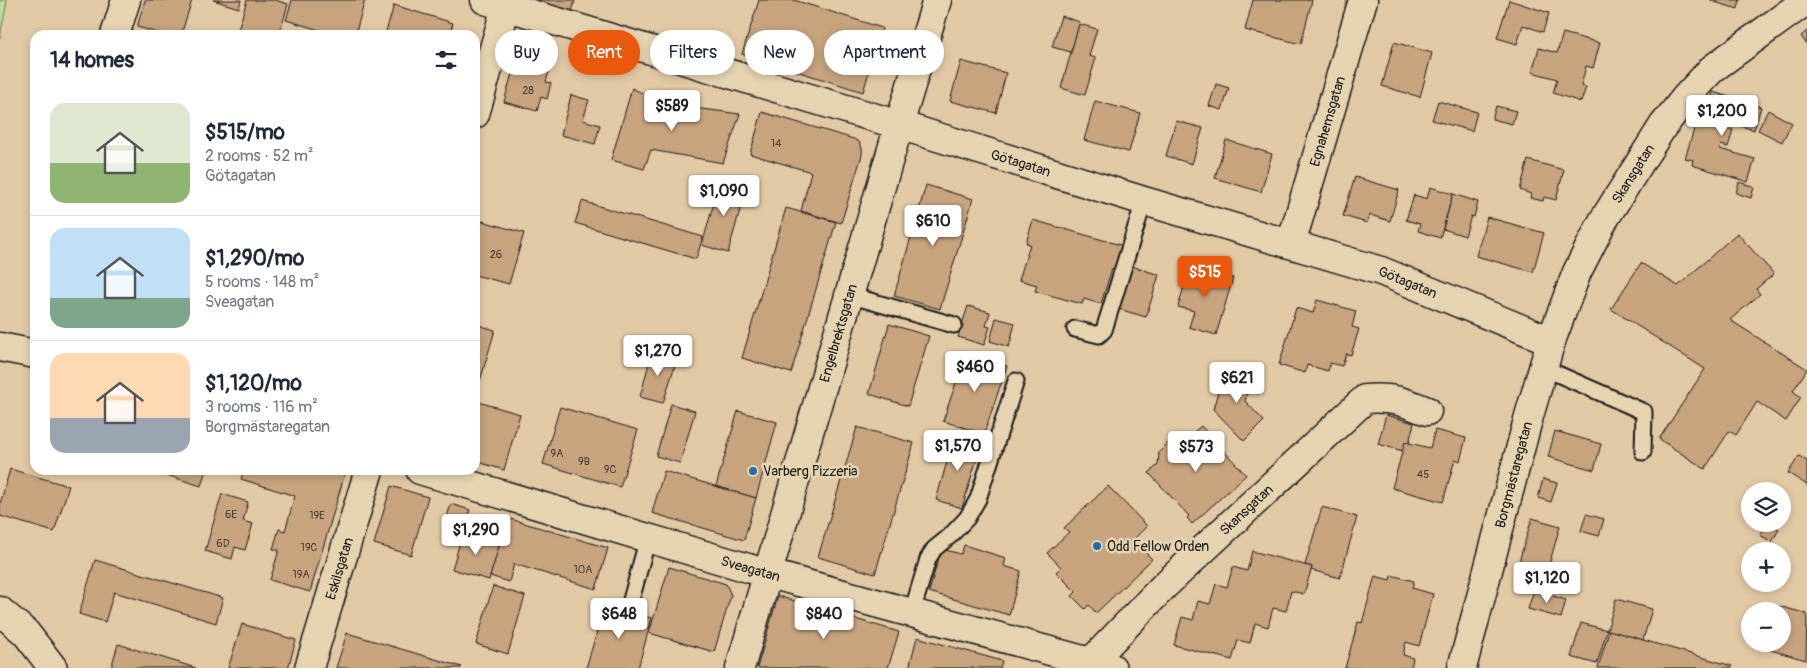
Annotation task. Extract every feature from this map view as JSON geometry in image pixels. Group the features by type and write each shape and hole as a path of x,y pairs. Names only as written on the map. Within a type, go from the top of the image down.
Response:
{"street":[{"path":"117,30 126,0"},
{"name":"Engelbrektsgatan","path":"740,668 937,0"},
{"name":"Egnahemsgatan","path":"1292,244 1363,0"},
{"name":"Skansgatan","path":"1551,341 1577,272 1603,221 1663,126 1712,69 1807,0"},
{"path":"480,92 500,2"},
{"name":"Götagatan","path":"500,2 1144,201 1381,271 1551,341"},
{"name":"Borgmästaregatan","path":"1462,668 1551,341"},
{"name":"Skansgatan","path":"1096,666 1164,586 1365,399 1388,398 1401,400 1427,411"},
{"name":"Eskilsgatan","path":"309,668 367,475"},
{"name":"Sveagatan","path":"437,475 768,573 912,612 1096,666"},
{"path":"0,611 26,633 53,668"}],"lane":[{"path":"1075,329 1099,335 1104,330 1144,201"},
{"path":"849,294 954,325"},
{"path":"1544,368 1644,412 1643,452"},
{"path":"912,612 928,559 934,549 967,518 978,500 1016,381"},
{"path":"631,600 648,538"}],"green space":[{"path":"0,0 7,0 0,38"}],"building":[{"path":"145,0 192,0 183,30 148,30 137,27"},
{"path":"213,0 241,0 239,8"},
{"path":"247,0 275,0 288,4 280,30 238,30"},
{"path":"292,0 365,0 356,30 319,30 286,20"},
{"path":"535,0 575,0 572,12"},
{"path":"759,0 794,0 882,28 881,30 824,30 824,75 868,75 863,92 809,75 814,75 814,30 750,30"},
{"path":"1253,0 1312,0 1301,44 1245,30"},
{"path":"1509,0 1549,13 1543,32 1523,25 1517,44 1497,38"},
{"path":"1711,0 1740,0 1738,9"},
{"path":"394,5 453,23 451,30 386,30"},
{"path":"1061,16 1080,22 1071,52 1052,47"},
{"path":"1079,24 1097,29 1089,56 1096,58 1085,95 1061,88"},
{"path":"1807,31 1807,45 1801,36"},
{"path":"1563,33 1600,43 1593,68 1586,66 1581,86 1586,87 1581,102 1553,93 1557,79 1532,72 1539,48 1557,53"},
{"path":"1394,42 1432,53 1420,97 1382,86"},
{"path":"745,44 745,55 742,54"},
{"path":"961,61 1006,73 996,113 950,101"},
{"path":"512,75 548,75 546,82 551,83 547,99 541,97 537,111 504,102"},
{"path":"1216,84 1229,88 1222,110 1209,106"},
{"path":"632,88 664,104 740,114 723,163 651,150 644,169 611,160"},
{"path":"1713,92 1761,107 1754,130 1728,122 1726,128 1733,130 1728,147 1721,145 1720,149 1755,159 1748,182 1692,165 1693,160 1685,158 1701,107 1708,110"},
{"path":"571,95 589,100 583,120 600,125 595,144 561,135"},
{"path":"1095,101 1140,113 1129,152 1084,140"},
{"path":"1438,101 1477,112 1472,131 1432,120"},
{"path":"1496,106 1516,111 1512,124 1492,119"},
{"path":"1768,110 1792,123 1782,142 1758,130"},
{"path":"762,112 859,142 862,148 862,155 841,223 801,211 811,172 750,154"},
{"path":"1176,121 1203,128 1192,164 1166,156"},
{"path":"1226,140 1272,154 1261,192 1215,178"},
{"path":"1528,160 1564,170 1556,200 1544,197 1543,201 1530,198 1531,194 1520,190"},
{"path":"1355,177 1399,190 1390,221 1370,215 1367,223 1343,216"},
{"path":"720,181 746,188 728,253 702,245"},
{"path":"1739,182 1754,187 1751,198 1736,193"},
{"path":"926,185 973,199 940,309 894,296"},
{"path":"1430,187 1453,194 1440,238 1418,231 1420,224 1406,220 1414,195 1427,199"},
{"path":"1453,194 1478,202 1474,217 1471,216 1465,236 1443,229"},
{"path":"582,201 703,237 696,259 575,223"},
{"path":"786,208 836,222 791,373 742,358"},
{"path":"1487,217 1544,233 1533,272 1476,256"},
{"path":"480,220 524,233 509,284 480,276"},
{"path":"1033,220 1124,246 1117,270 1112,268 1101,304 1084,299 1082,304 1035,291 1037,285 1019,280 1030,244 1026,243"},
{"path":"1737,233 1774,274 1756,289 1760,294 1730,320 1807,369 1793,391 1801,397 1786,421 1757,402 1736,435 1729,431 1705,469 1659,439 1705,369 1611,309 1641,263 1678,286"},
{"path":"1132,266 1159,275 1146,317 1118,309"},
{"path":"1190,266 1233,278 1216,335 1189,327 1194,311 1178,307"},
{"path":"1317,300 1356,311 1352,327 1359,329 1351,355 1346,354 1342,366 1330,363 1328,371 1307,365 1305,373 1279,365 1296,308 1313,313"},
{"path":"968,306 990,312 986,326 990,327 984,345 958,337"},
{"path":"996,318 1015,323 1009,347 990,341"},
{"path":"889,324 929,336 908,406 869,394"},
{"path":"480,326 495,330 480,381"},
{"path":"652,352 677,359 663,403 640,397"},
{"path":"966,353 1007,366 984,434 943,421"},
{"path":"1225,368 1252,376 1245,401 1264,421 1244,441 1213,409"},
{"path":"480,402 520,414 504,470 480,463"},
{"path":"671,404 695,411 680,463 656,456"},
{"path":"560,407 638,430 620,487 543,464"},
{"path":"738,411 777,422 756,498 716,486"},
{"path":"1386,415 1414,423 1409,443 1405,442 1403,451 1378,444"},
{"path":"1201,426 1246,475 1192,524 1187,518 1189,516 1149,473 1158,465 1159,452 1168,443 1180,444"},
{"path":"857,427 914,443 875,574 818,557"},
{"path":"1435,430 1466,438 1460,461 1455,459 1443,502 1392,488 1405,442 1430,448"},
{"path":"1555,431 1601,444 1594,470 1548,457"},
{"path":"954,437 981,445 962,508 936,500"},
{"path":"1799,456 1807,461 1807,485 1788,473"},
{"path":"10,469 69,486 54,532 0,516 0,504"},
{"path":"664,471 756,498 744,540 652,513"},
{"path":"167,475 204,475 201,486"},
{"path":"242,475 345,475 310,592 270,580 279,550 273,549 279,529 285,531 295,496 241,479"},
{"path":"1543,479 1557,483 1551,502 1538,498"},
{"path":"391,486 428,497 411,555 374,544"},
{"name":"Odd Fellow Orden","path":"1108,486 1147,526 1133,540 1152,559 1096,613 1089,605 1085,609 1072,596 1076,592 1056,572 1061,567 1047,553 1069,532 1064,528"},
{"path":"222,494 248,502 243,521 253,524 245,550 235,547 232,559 205,551"},
{"path":"451,504 470,510 465,526 446,520"},
{"path":"1322,507 1357,517 1340,578 1311,570 1312,567 1305,565"},
{"path":"1586,514 1604,519 1599,536 1581,531"},
{"path":"507,518 608,548 596,589 514,564 509,582 490,576"},
{"path":"1532,518 1560,526 1546,576 1517,568"},
{"path":"463,532 500,543 489,580 452,569"},
{"path":"1762,532 1777,532 1772,542 1760,535"},
{"path":"964,545 1006,558 1004,566 1021,571 1009,615 929,592 941,549 961,554"},
{"path":"1252,551 1312,567 1304,594 1291,591 1286,611 1273,608 1268,627 1255,623 1250,643 1238,640 1232,660 1174,645 1182,617 1193,620 1198,601 1210,604 1216,584 1227,587 1233,567 1247,571"},
{"path":"95,560 223,598 216,623 114,592 105,622 79,614"},
{"path":"669,567 726,584 731,595 714,652 649,633"},
{"path":"1391,575 1414,581 1412,588 1433,594 1419,646 1406,642 1403,655 1413,658 1411,668 1345,668 1358,622 1362,623 1375,576 1390,580"},
{"path":"493,586 525,596 508,654 476,644"},
{"path":"1534,590 1566,600 1561,618 1528,609"},
{"path":"778,596 899,632 888,668 757,668"},
{"path":"1616,599 1652,609 1643,640 1607,630"},
{"path":"605,605 652,618 638,668 586,668"},
{"path":"1791,609 1807,614 1806,660 1778,652 1791,652"},
{"path":"1581,623 1607,630 1597,664 1571,657"},
{"path":"242,624 296,640 288,668 228,668"},
{"path":"1609,630 1732,666 1731,668 1598,668"},
{"path":"347,633 462,667 336,668"},
{"path":"917,637 1002,661 1000,668 909,668"},
{"path":"118,644 196,668 111,668"}],"place":[{"name":"Varberg Pizzeria","path":"753,471"},
{"name":"Odd Fellow Orden","path":"1097,546"}]}
